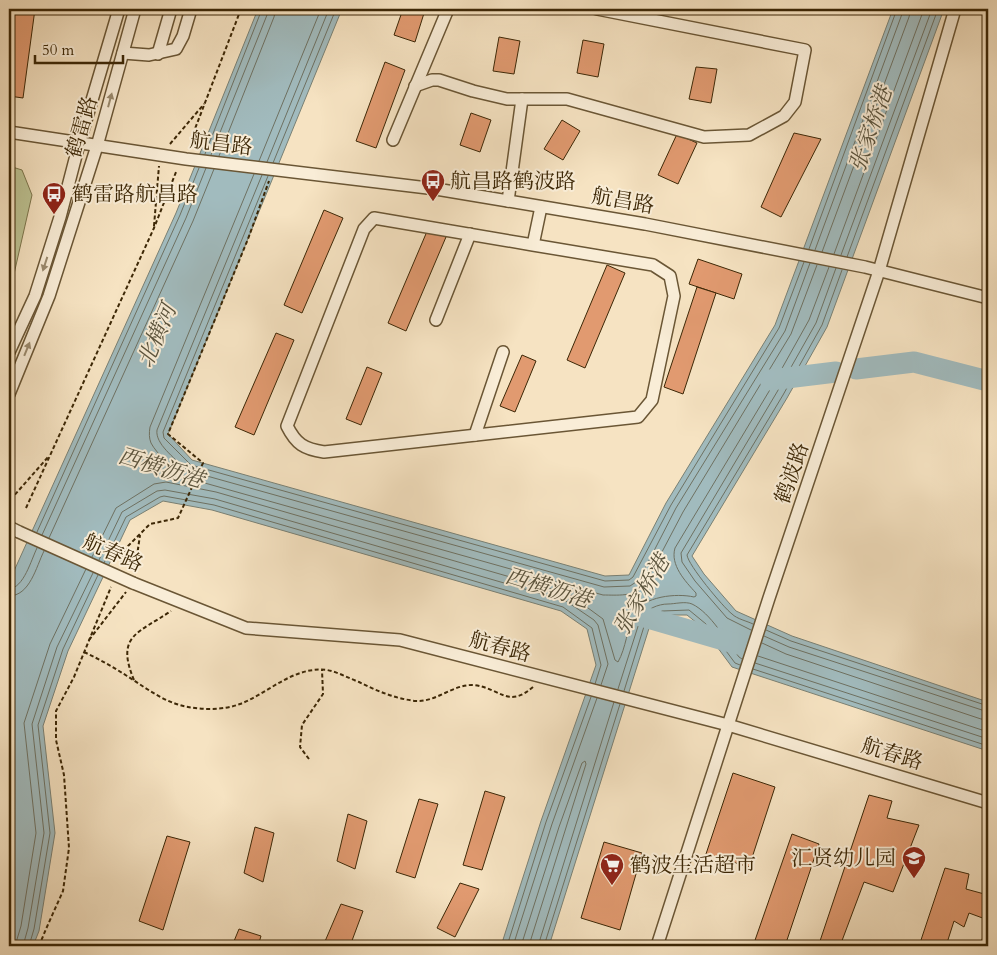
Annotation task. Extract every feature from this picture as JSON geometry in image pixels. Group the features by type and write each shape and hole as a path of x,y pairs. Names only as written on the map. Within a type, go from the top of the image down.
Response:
{"street":[{"name":"鹤雷路","path":"9,352 35,296 60,217 79,144 119,9"},
{"name":"鹤雷路","path":"9,394 49,296 97,146 136,9"},
{"path":"158,54 171,9"},
{"path":"122,53 158,54 176,50 183,36 191,9"},
{"path":"393,140 448,9"},
{"path":"416,86 432,80 439,80 507,99 567,99 704,137 749,134 784,116 795,102 805,50 597,9"},
{"name":"鹤波路","path":"657,946 760,626 879,271 955,9"},
{"path":"508,201 522,100"},
{"name":"航昌路","path":"9,132 186,159 436,189 541,206 645,224 879,271 988,298"},
{"path":"533,245 541,206"},
{"path":"374,218 470,234 653,264 670,276 674,296 652,400 638,417 324,452 309,449 294,439 287,426 364,229 374,218"},
{"path":"436,320 470,234"},
{"path":"475,435 502,352"},
{"name":"航春路","path":"14,530 182,603 246,628 400,640 728,725 988,802"}],"path":[{"path":"193,134 241,9"},
{"path":"154,228 160,155 204,104"},
{"path":"117,571 127,547 150,524 178,518 203,463 168,434 248,239 273,169"},
{"path":"26,508 154,228 176,172"},
{"path":"9,506 12,498 51,454"},
{"path":"87,642 134,582 140,534"},
{"path":"39,946 63,891 69,848 64,775 56,740 56,711 74,677 114,579"},
{"path":"134,680 127,665 126,651 130,639 137,631 149,626 182,603"},
{"path":"83,652 152,692 186,707 214,709 239,704 255,697 275,684 303,672 322,670 342,675 388,695 424,701 464,686 473,685 514,698 522,696 544,678"},
{"path":"308,759 300,748 302,726 323,694 322,670"}],"green space":[{"path":"9,166 22,170 32,195 14,274 9,273"}],"water":[{"path":"258,9 342,9 168,434 192,460 605,576 629,575 666,503 775,325 893,9 944,9 827,327 787,398 692,556 704,574 736,611 792,636 988,702 988,751 732,667 703,628 687,615 663,615 651,622 549,946 501,946 541,821 596,665 587,629 561,611 212,510 163,501 130,520 68,651 43,726 55,833 39,931 33,946 9,946 9,582 176,213"}],"building":[{"path":"9,9 35,9 23,98 9,96"},
{"path":"403,9 425,10 415,42 394,35"},
{"path":"499,37 520,41 514,74 493,71"},
{"path":"583,40 604,44 598,77 577,73"},
{"path":"385,62 405,70 376,148 356,141"},
{"path":"696,67 717,69 711,103 689,99"},
{"path":"471,113 491,120 480,152 460,145"},
{"path":"562,120 580,131 563,160 544,149"},
{"path":"794,133 821,139 781,217 761,207"},
{"path":"677,134 697,143 678,184 658,175"},
{"path":"324,210 343,218 302,313 284,305"},
{"path":"428,229 446,237 406,331 388,323"},
{"path":"698,259 742,274 734,299 689,284"},
{"path":"607,265 625,273 585,368 567,360"},
{"path":"697,287 716,293 683,394 664,387"},
{"path":"276,333 294,340 254,435 235,427"},
{"path":"522,355 536,361 515,412 500,406"},
{"path":"367,367 382,373 361,425 346,419"},
{"path":"733,773 775,787 749,867 706,854"},
{"path":"485,791 505,797 482,870 463,865"},
{"path":"869,795 892,801 887,818 919,825 893,892 864,882 840,946 820,941"},
{"path":"419,799 438,804 415,878 396,872"},
{"path":"348,814 367,821 355,869 337,861"},
{"path":"255,827 274,833 263,882 244,873"},
{"path":"792,834 819,844 785,946 753,946"},
{"path":"167,836 190,842 163,930 139,921"},
{"name":"鹤波生活超市","path":"604,842 642,853 620,930 581,918"},
{"path":"945,868 969,874 966,889 988,895 988,920 969,913 964,927 954,921 946,946 919,946"},
{"path":"460,883 479,889 455,937 437,928"},
{"path":"341,904 363,911 350,946 323,946"},
{"path":"988,921 988,946 980,946"},
{"path":"239,929 261,936 258,946 232,946"}],"waterway":[{"path":"856,369 914,362 988,381"},
{"path":"770,380 836,372"},
{"name":"西横沥港","path":"627,612 737,644"}],"place":[{"name":"航昌路鹤波路","path":"433,202"},
{"name":"鹤雷路航昌路","path":"54,215"},
{"name":"汇贤幼儿园","path":"914,879"},
{"name":"鹤波生活超市","path":"612,886"}],"water label":[{"name":"张家桥港","path":"871,129"},
{"name":"北横河","path":"157,336"},
{"name":"张家桥港","path":"642,595"}]}
